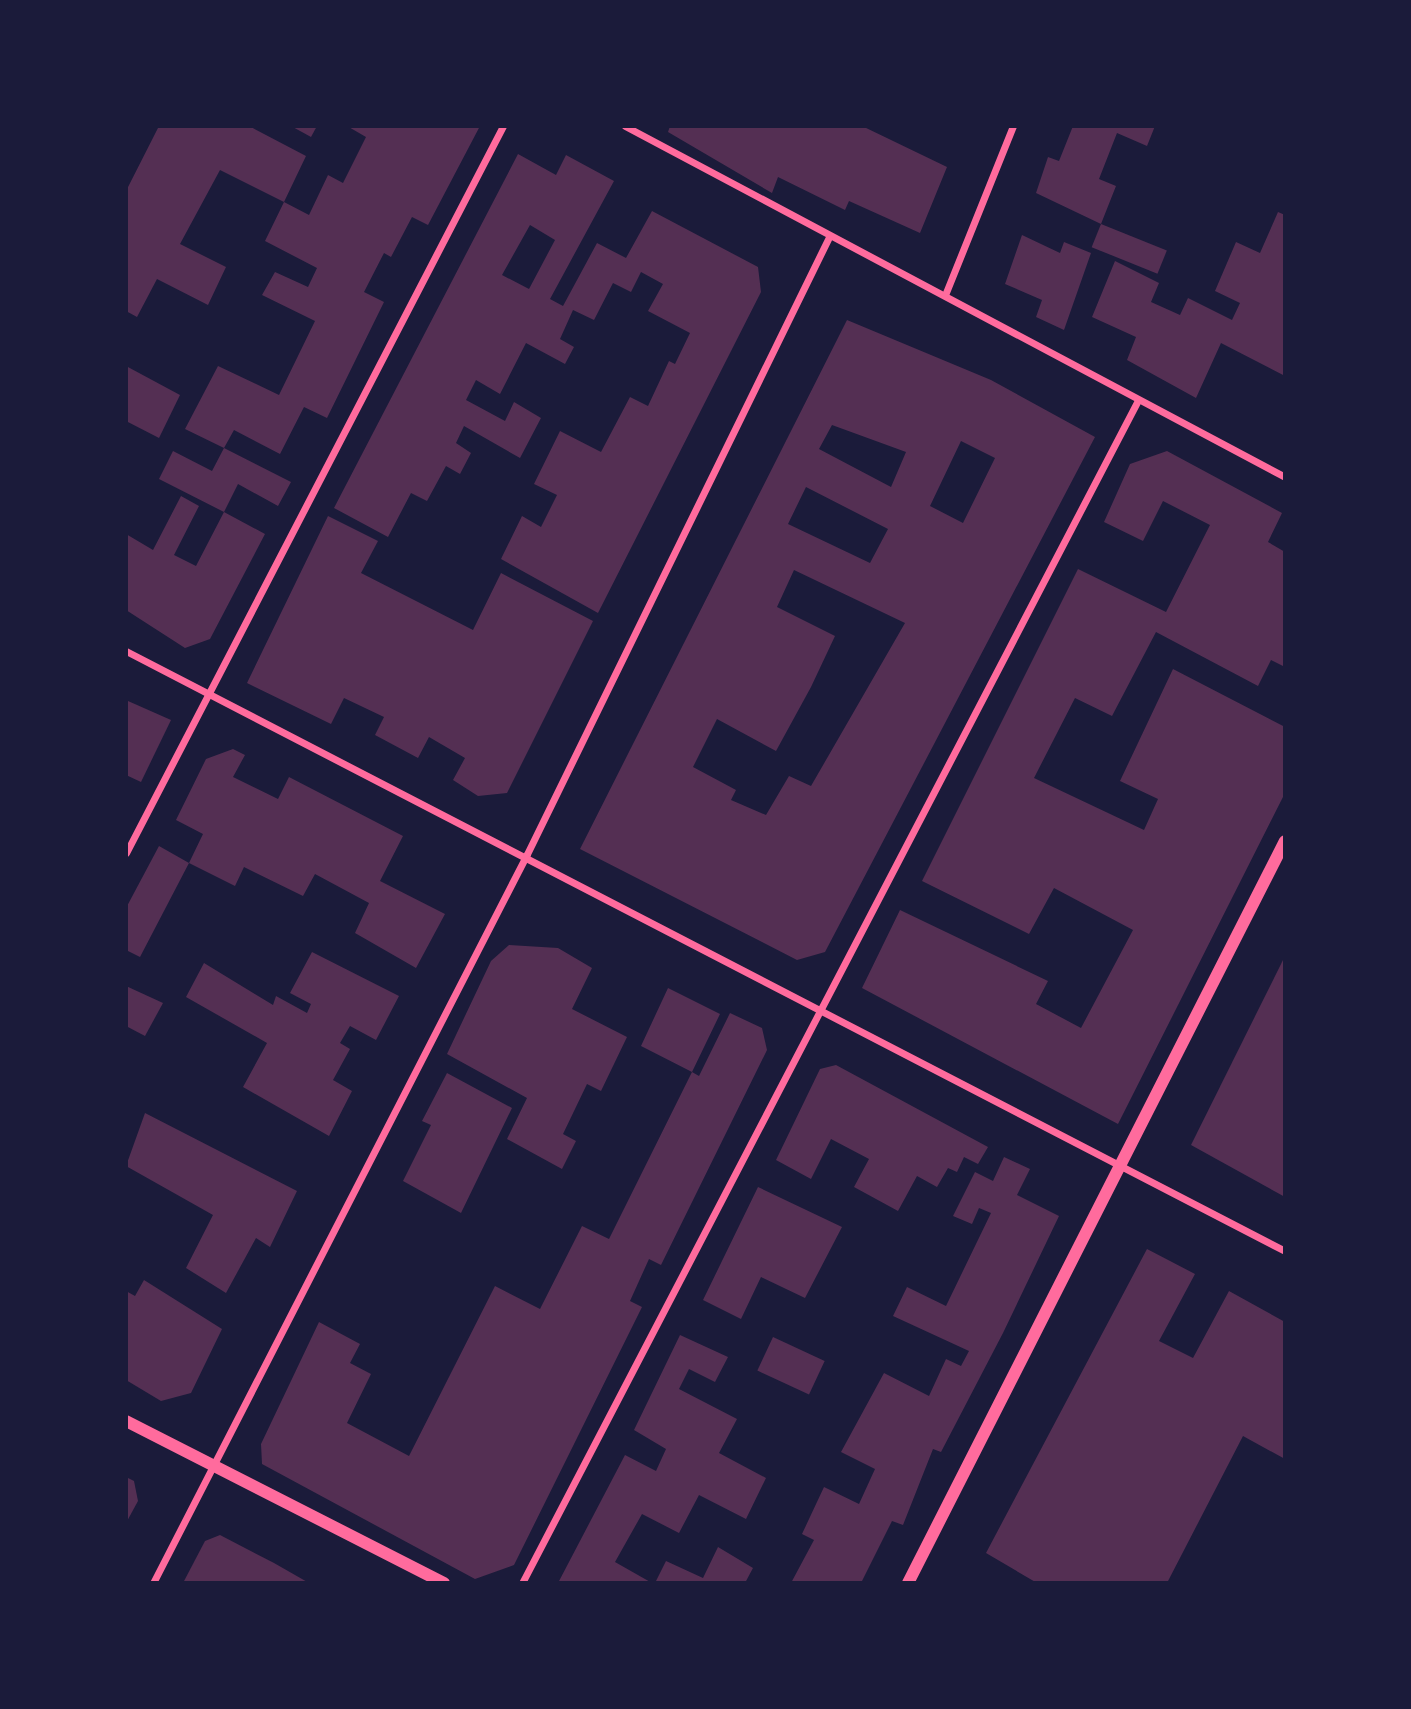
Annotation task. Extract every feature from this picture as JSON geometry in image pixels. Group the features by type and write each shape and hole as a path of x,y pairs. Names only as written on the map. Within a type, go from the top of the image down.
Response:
{"street":[{"path":"126,853 210,696 503,126"},
{"path":"625,126 829,237 945,295 1137,402 1285,476"},
{"path":"945,295 1013,126"},
{"path":"153,1583 527,854 829,237"},
{"path":"523,1583 825,1012 1137,402"},
{"path":"126,652 527,854 825,1012 1126,1163 1285,1251"},
{"path":"908,1583 1126,1163 1285,841"},
{"path":"126,1421 444,1583"}],"building":[{"path":"159,126 249,126 306,156 284,202 220,170 180,244 226,267 208,305 157,279 137,317 126,311 126,191"},
{"path":"291,126 317,126 311,137"},
{"path":"347,126 480,126 428,225 412,217 391,257 384,253 364,292 384,302 327,418 304,407 280,454 234,430 224,448 185,429 218,366 279,395 315,321 262,295 275,272 308,287 317,268 265,241 284,202 309,215 328,175 343,183 366,137"},
{"path":"670,126 862,126 947,167 920,233 849,201 845,210 778,177 772,193 668,132"},
{"path":"1073,126 1155,126 1147,146 1117,133 1099,179 1116,186 1101,224 1036,193 1048,157 1059,161"},
{"path":"518,154 556,175 566,155 614,181 550,299 563,306 597,243 626,258 652,211 758,267 761,292 598,613 501,559 522,516 541,527 557,495 534,484 560,431 601,452 630,397 648,406 669,361 675,364 690,333 648,311 663,284 641,272 631,292 613,283 594,320 573,310 560,339 574,347 565,364 526,343 500,394 476,380 466,400 505,421 514,402 541,418 520,458 464,426 456,443 471,453 460,474 446,466 427,501 411,493 388,537 334,508","holes":["530,225 555,240 529,289 502,275"]},
{"path":"1278,212 1285,215 1285,376 1221,343 1196,398 1127,360 1136,337 1092,317 1115,261 1159,283 1151,302 1180,315 1188,298 1232,320 1240,303 1215,291 1236,242 1260,253"},
{"path":"1101,224 1167,251 1157,274 1092,247"},
{"path":"1022,235 1060,253 1064,242 1091,253 1064,330 1036,317 1042,300 1005,284"},
{"path":"847,320 991,380 1095,437 825,952 797,960 580,849","holes":["832,425 906,452 891,487 819,449","961,441 995,458 963,523 930,506","806,487 888,529 870,563 788,524","794,570 905,623 811,786 789,776 766,815 731,800 736,790 693,767 717,719 776,751 811,687 835,636 777,607"]},
{"path":"126,366 180,395 159,438 126,421"},
{"path":"224,448 291,482 278,506 238,484 224,512 159,479 173,451 212,471"},
{"path":"1167,451 1282,513 1268,542 1285,552 1285,667 1271,660 1258,686 1156,632 1112,716 1075,698 1034,778 1144,830 1158,799 1120,781 1173,669 1285,727 1285,793 1118,1124 862,988 900,910 1048,981 1036,1004 1081,1028 1133,930 1054,888 1029,934 922,881 1078,569 1166,612 1210,525 1163,501 1143,541 1104,522 1130,464"},
{"path":"181,496 199,506 174,555 196,566 224,512 265,534 210,639 185,648 126,610 126,534 153,550"},
{"path":"328,516 378,541 361,573 473,630 501,573 593,621 507,793 478,796 453,780 465,758 429,737 418,758 375,735 384,717 344,698 331,724 247,683"},
{"path":"128,701 171,720 141,782 126,775"},
{"path":"233,749 245,755 233,777 278,799 289,777 403,836 380,881 445,914 416,968 355,933 369,903 315,874 303,896 244,867 235,886 189,863 203,834 176,820 206,759"},
{"path":"159,846 189,863 140,957 126,950 126,908"},
{"path":"509,945 558,948 592,968 572,1009 627,1037 601,1091 587,1084 563,1134 576,1141 562,1169 507,1139 527,1098 447,1054 491,961"},
{"path":"312,952 399,996 376,1040 350,1026 340,1043 350,1049 333,1080 352,1091 329,1136 243,1087 267,1043 186,997 204,963 273,1005 276,996 307,1013 311,1004 290,993"},
{"path":"1285,956 1285,1197 1191,1145"},
{"path":"126,986 163,1003 145,1036 126,1026"},
{"path":"668,988 720,1014 692,1072 641,1046"},
{"path":"730,1013 762,1028 767,1050 661,1265 649,1259 630,1301 642,1307 514,1565 475,1579 262,1464 261,1444 319,1322 360,1344 350,1363 371,1374 347,1423 409,1456 495,1286 540,1309 582,1226 609,1239 692,1072 699,1076"},
{"path":"836,1065 988,1147 978,1164 964,1157 957,1172 948,1168 937,1187 917,1176 898,1211 854,1187 869,1159 831,1139 811,1179 776,1160 820,1069"},
{"path":"447,1073 512,1108 461,1213 403,1181 431,1125 422,1121"},
{"path":"145,1113 297,1191 270,1247 256,1238 226,1293 186,1268 213,1215 126,1166"},
{"path":"1004,1157 1030,1169 1017,1195 1059,1216 1003,1333 941,1452 933,1449 903,1525 892,1521 861,1583 791,1583 814,1540 802,1534 824,1487 859,1504 875,1469 841,1452 884,1373 929,1396 946,1359 961,1366 969,1351 893,1316 907,1287 946,1306 991,1213 979,1208 972,1224 953,1216 975,1172 993,1181"},
{"path":"758,1187 842,1227 805,1298 761,1277 741,1319 703,1300"},
{"path":"1147,1249 1195,1274 1159,1341 1193,1358 1229,1291 1285,1322 1285,1459 1243,1436 1167,1583 1037,1583 986,1553"},
{"path":"144,1280 222,1329 191,1393 161,1401 126,1380 126,1291 135,1296"},
{"path":"680,1335 728,1357 715,1382 689,1369 679,1389 737,1419 719,1453 766,1478 746,1519 699,1495 679,1533 642,1514 615,1562 652,1583 558,1583 625,1455 656,1471 666,1449 634,1430"},
{"path":"773,1337 825,1361 809,1395 757,1371"},
{"path":"126,1477 134,1481 138,1501 126,1523"},
{"path":"220,1535 309,1583 183,1583 205,1541"},
{"path":"718,1547 753,1568 745,1583 655,1583 666,1561 703,1578"}]}
